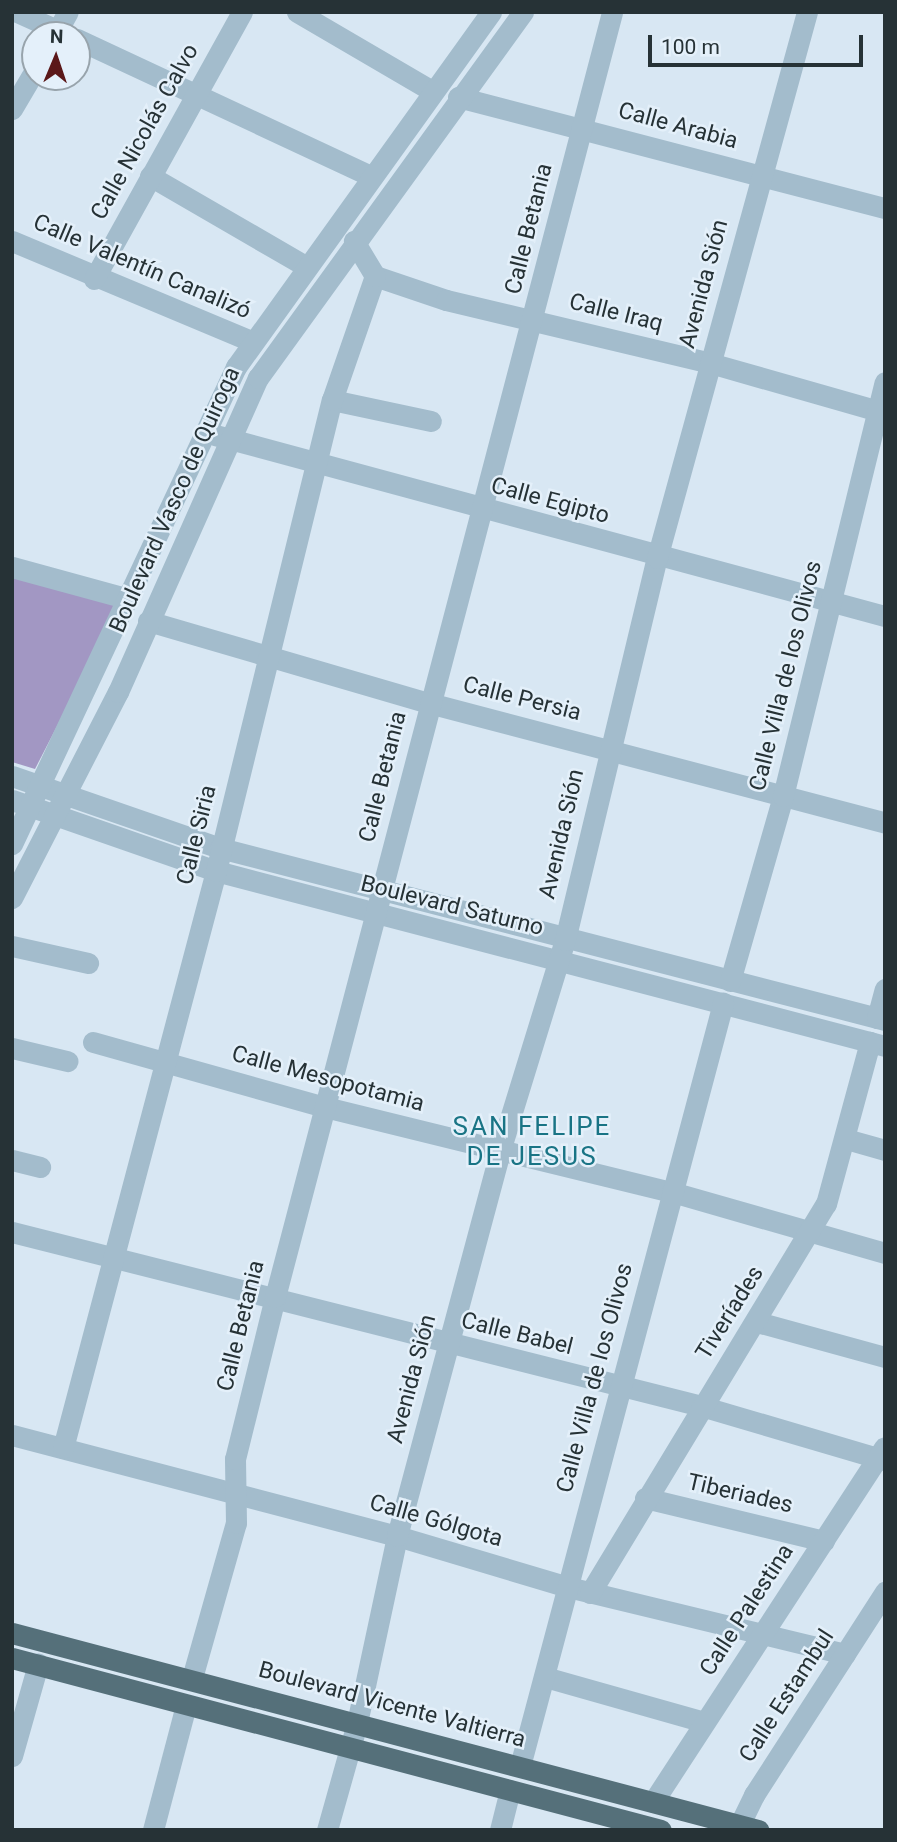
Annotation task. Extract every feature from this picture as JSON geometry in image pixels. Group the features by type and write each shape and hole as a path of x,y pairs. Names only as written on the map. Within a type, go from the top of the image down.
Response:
{"main road":[{"name":"Boulevard Vicente Valtierra","path":"12,1633 192,1678 737,1827 758,1830"},
{"path":"12,1658 510,1790 631,1826 661,1830"}],"street":[{"path":"18,12 42,21"},
{"name":"Calle Nicolás Calvo","path":"94,279 243,12"},
{"path":"297,12 432,91"},
{"name":"Boulevard Vasco de Quiroga","path":"12,844 22,803 41,785 129,599 204,431 251,341 491,12"},
{"name":"Boulevard Vasco de Quiroga","path":"12,898 148,621 257,377 458,97 523,12"},
{"name":"Calle Betania","path":"192,1678 236,1523 234,1459 374,913 534,320 612,12"},
{"name":"Avenida Sión","path":"327,1830 357,1723 397,1536 500,1151 561,950 608,747 657,558 807,12"},
{"path":"91,42 371,176"},
{"path":"12,109 23,91"},
{"name":"Calle Arabia","path":"458,97 582,127 885,208"},
{"path":"150,176 305,266"},
{"path":"354,240 375,276"},
{"name":"Calle Valentín Canalizó","path":"12,241 94,279 251,341"},
{"name":"Calle Iraq","path":"375,276 446,300 710,363 881,412"},
{"name":"Calle Siria","path":"63,1448 216,871 332,400 375,276"},
{"name":"Calle Villa de los Olivos","path":"730,981 783,796 881,412 885,382"},
{"path":"332,400 431,421"},
{"name":"Calle Egipto","path":"204,431 316,465 657,558 885,616"},
{"path":"12,567 129,599"},
{"name":"Calle Persia","path":"148,621 267,658 429,703 608,747 885,823"},
{"name":"Boulevard Saturno","path":"12,776 220,848 380,892 723,1003 878,1044"},
{"name":"Boulevard Saturno","path":"22,803 216,871 374,913 730,981 881,1019"},
{"path":"12,946 88,963"},
{"path":"881,1019 885,989"},
{"name":"Calle Villa de los Olivos","path":"520,1766 723,1003"},
{"name":"Calle Mesopotamia","path":"93,1042 325,1107 672,1192 885,1253"},
{"name":"Tiveríades","path":"590,1593 645,1498 701,1406 757,1322 826,1205 878,1044"},
{"path":"12,1048 67,1061"},
{"path":"846,1139 885,1150"},
{"path":"12,1160 40,1167"},
{"name":"Calle Babel","path":"12,1232 113,1255 882,1454"},
{"path":"757,1322 885,1357"},
{"name":"Calle Gólgota","path":"12,1435 397,1536 590,1593 845,1654"},
{"name":"Calle Palestina","path":"653,1802 882,1454"},
{"name":"Tiberiades","path":"645,1498 824,1541"},
{"name":"Calle Estambul","path":"737,1827 845,1654 881,1605"},
{"path":"12,1756 38,1664"},
{"path":"545,1677 704,1722"},
{"path":"153,1830 187,1705"},
{"path":"500,1830 510,1790"}],"shaded area":[{"path":"12,570 121,602 35,769 12,762"}],"district":[{"name":"SAN FELIPE DE JESUS","path":"532,1142"}]}
